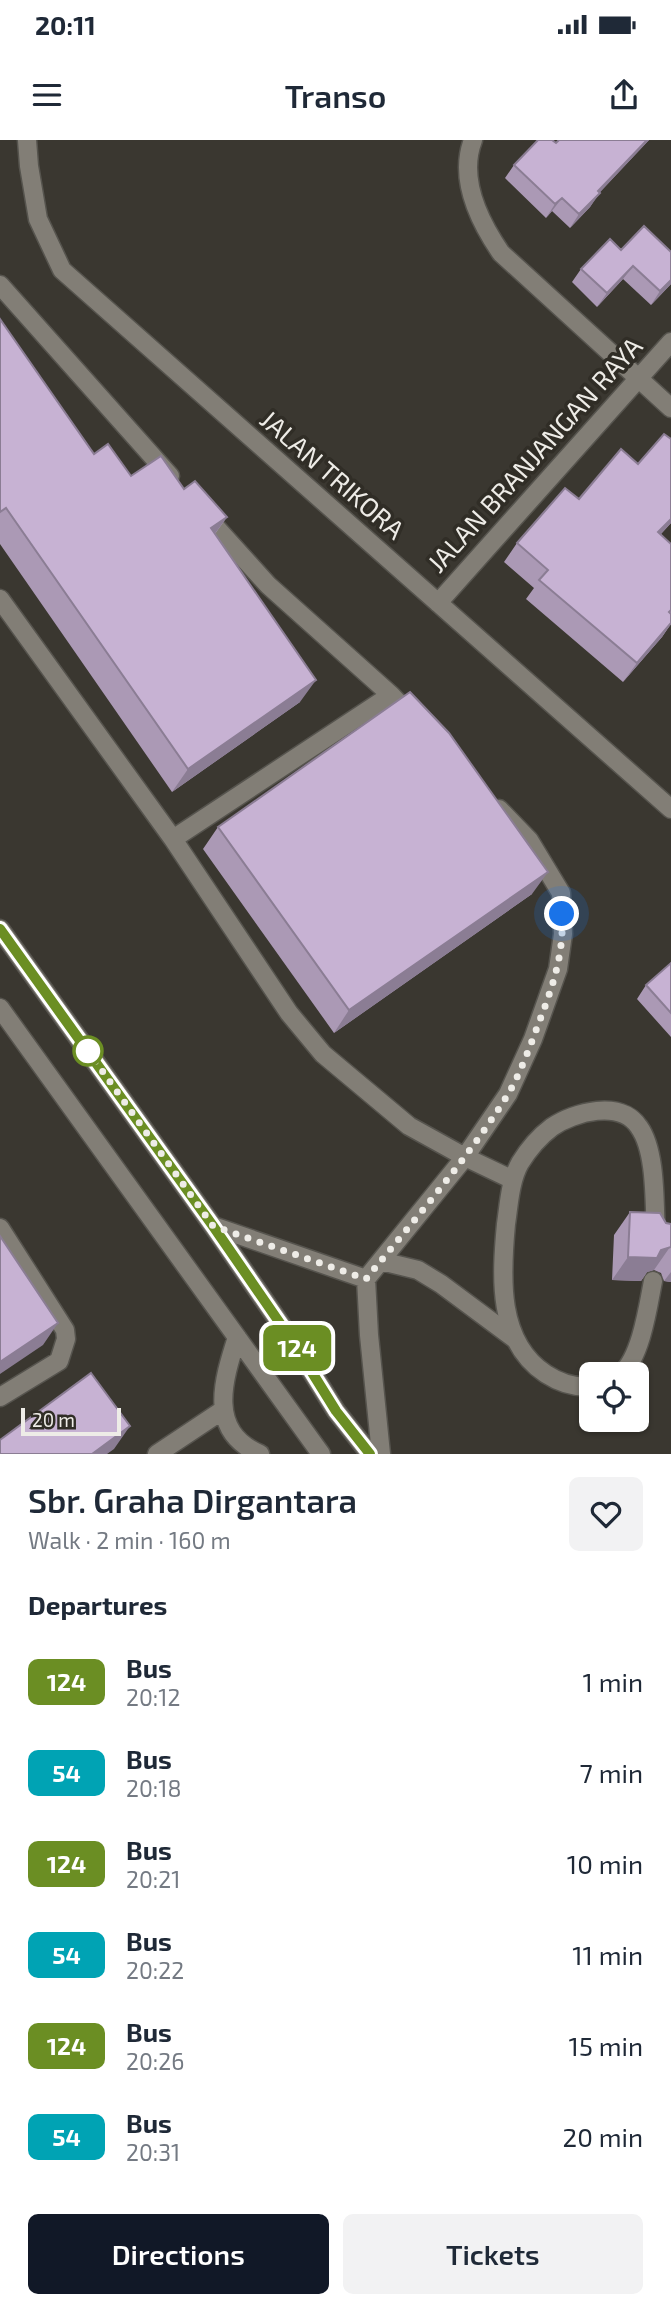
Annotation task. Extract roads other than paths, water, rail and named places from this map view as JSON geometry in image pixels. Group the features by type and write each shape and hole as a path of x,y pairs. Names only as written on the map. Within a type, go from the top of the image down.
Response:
{"street":[{"name":"JALAN TRIKORA","path":"27,140 38,219 62,271 671,809"},
{"path":"473,140 469,151 468,174 472,198 484,228 501,253 671,408"},
{"path":"0,285 268,584 391,695 428,734"},
{"name":"JALAN BRANJANGAN RAYA","path":"438,603 671,342"},
{"path":"0,599 173,839 289,1013 323,1054 409,1126 513,1180"},
{"path":"173,839 391,695"},
{"path":"381,1454 366,1279 465,1157 508,1094 533,1039 558,969 564,934 561,893 528,840 483,792"},
{"path":"0,929 213,1226 295,1345 336,1411 370,1454"},
{"path":"0,1008 321,1454"},
{"path":"579,1386 550,1377 524,1357 515,1339 504,1302 505,1241 513,1180 521,1162 535,1143 552,1127 574,1116 589,1112 618,1112 629,1117 639,1126 651,1163 656,1236"},
{"path":"213,1226 366,1279"},
{"path":"0,1228 65,1331 66,1339 59,1361 0,1397"},
{"path":"381,1261 418,1270 515,1339"},
{"path":"628,1362 636,1350 653,1281"},
{"path":"237,1337 223,1388 223,1410 231,1431 246,1452"},
{"path":"157,1454 223,1410"}]}
